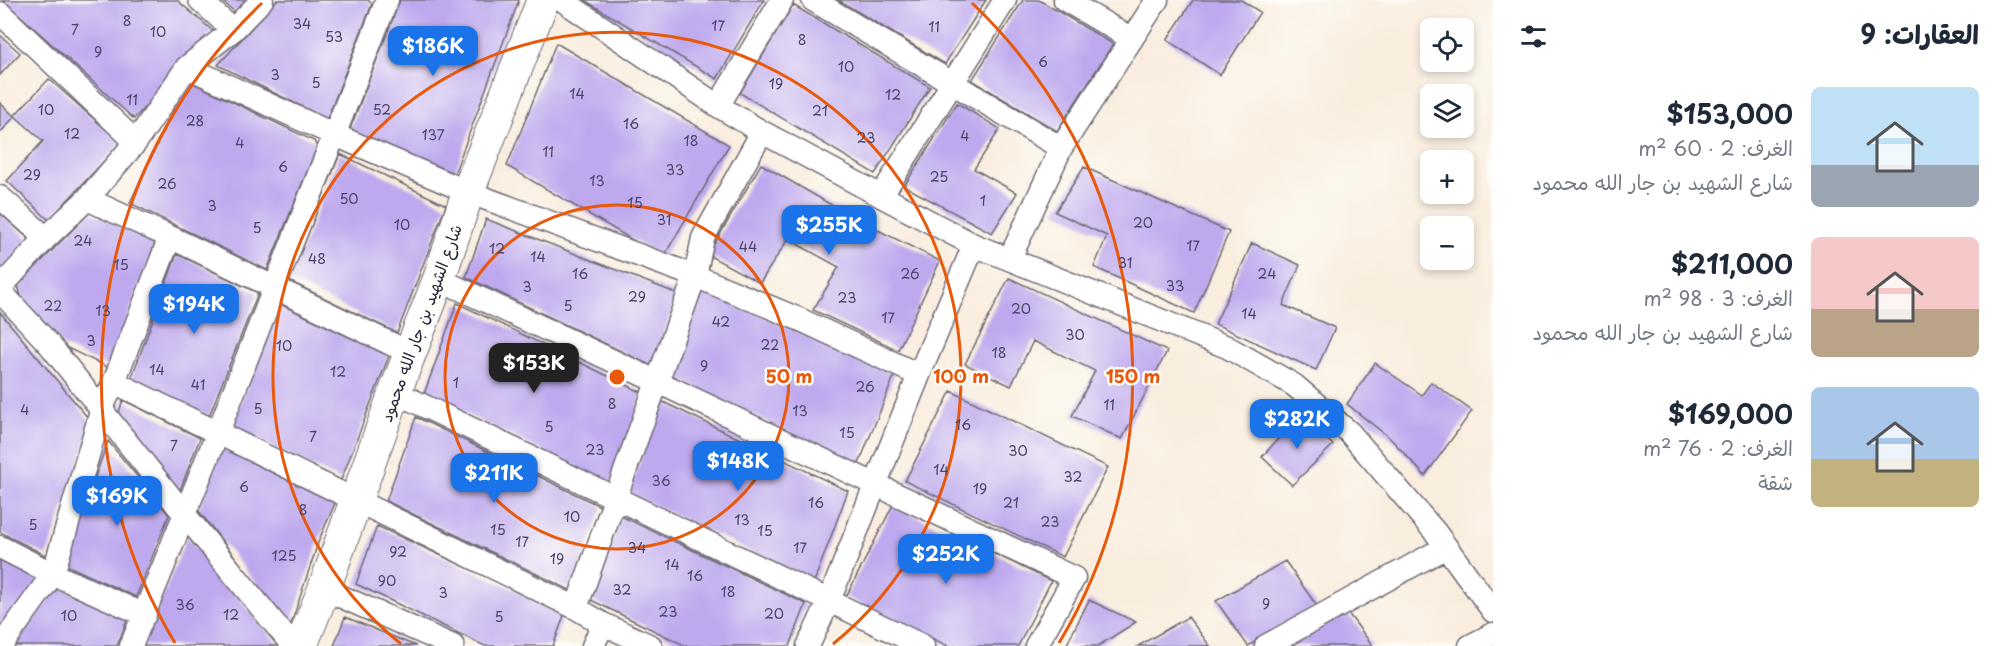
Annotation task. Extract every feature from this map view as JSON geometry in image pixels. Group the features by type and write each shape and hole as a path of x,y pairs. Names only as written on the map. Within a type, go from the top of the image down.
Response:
{"street":[{"path":"200,0 233,30"},
{"path":"262,0 233,30 187,67 136,142 87,199 46,238 0,290 102,408 293,646"},
{"path":"131,646 218,432 387,0"},
{"name":"شارع الشهيد بن جار الله محمود","path":"301,646 439,279 468,192 543,0"},
{"path":"562,0 718,106 762,132 974,245 1227,347 1294,385 1349,432 1446,547 1493,611"},
{"path":"718,106 782,0"},
{"path":"813,0 1061,148"},
{"path":"881,196 1005,0"},
{"path":"1065,0 1131,39"},
{"path":"1010,258 1061,148 1157,0"},
{"path":"0,13 136,142"},
{"path":"187,67 335,135 468,192 695,276 790,316 919,375"},
{"path":"576,608 695,276 703,238 762,132"},
{"path":"0,197 46,238"},
{"path":"87,199 410,354"},
{"path":"1,646 53,574 102,408 170,237"},
{"path":"808,646 829,601 874,485 974,245"},
{"path":"439,279 1074,578 1036,646"},
{"path":"114,382 651,646"},
{"path":"395,393 615,496 923,646"},
{"path":"0,547 53,574 145,615"},
{"path":"1266,646 1446,547"},
{"path":"324,589 453,646"},
{"path":"593,646 603,624"},
{"path":"1470,646 1493,634"}],"building":[{"path":"3,0 177,0 213,31 134,119"},
{"path":"221,0 248,0 236,13"},
{"path":"277,0 368,0 372,4 327,119 218,65"},
{"path":"400,0 519,0 453,177 350,129"},
{"path":"584,0 764,0 717,79"},
{"path":"838,0 986,0 945,64"},
{"path":"1023,0 1039,0 1113,44 1057,131 972,80"},
{"path":"1193,0 1241,0 1260,12 1220,75 1167,40"},
{"path":"793,5 930,87 875,174 740,93"},
{"path":"0,35 20,53 0,75"},
{"path":"556,43 729,145 663,258 507,166"},
{"path":"49,79 121,143 49,220 7,181 43,141 15,116 0,133 0,103 14,116"},
{"path":"187,80 314,141 317,147 267,270 130,203"},
{"path":"957,103 1000,129 974,169 1017,193 992,233 904,186"},
{"path":"340,154 446,205 397,333 289,281"},
{"path":"761,164 852,217 940,261 898,350 813,310 839,267 788,239 760,283 708,255"},
{"path":"1084,167 1229,232 1194,313 1094,267 1107,236 1055,212"},
{"path":"90,212 155,243 109,368 61,345 21,297 18,285"},
{"path":"0,213 31,241 0,275"},
{"path":"486,219 678,294 652,366 466,277"},
{"path":"1252,243 1300,265 1283,305 1335,328 1316,370 1215,324"},
{"path":"177,254 258,293 209,416 131,379"},
{"path":"1009,278 1167,351 1122,439 1072,416 1095,371 1033,341 1011,386 965,364"},
{"path":"702,289 895,374 858,466 670,375"},
{"path":"457,303 643,393 611,484 424,394"},
{"path":"280,304 389,356 341,480 231,427"},
{"path":"0,312 93,424 47,556 0,532"},
{"path":"1375,363 1422,395 1431,382 1472,411 1425,476 1391,439 1347,404"},
{"path":"951,391 1108,467 1063,557 905,481"},
{"path":"123,400 200,438 180,490 116,421"},
{"path":"661,401 848,491 814,582 629,493"},
{"path":"1299,415 1333,445 1292,485 1262,457"},
{"path":"416,417 602,507 572,591 386,501"},
{"path":"108,441 169,515 136,597 64,564"},
{"path":"222,448 335,503 319,540 290,627 198,510"},
{"path":"893,505 1051,581 1018,646 948,646 846,597"},
{"path":"621,516 806,604 790,646 686,646 591,600"},
{"path":"377,526 565,613 553,646 485,646 356,584"},
{"path":"187,536 280,646 143,646"},
{"path":"0,559 41,578 0,632"},
{"path":"1285,561 1317,606 1248,646 1216,601"},
{"path":"59,586 128,618 117,646 13,646"},
{"path":"1089,600 1136,622 1098,646 1066,646"},
{"path":"1347,612 1373,646 1288,646"},
{"path":"345,617 401,640 416,646 334,646"},
{"path":"1188,617 1210,646 1138,646"}]}
